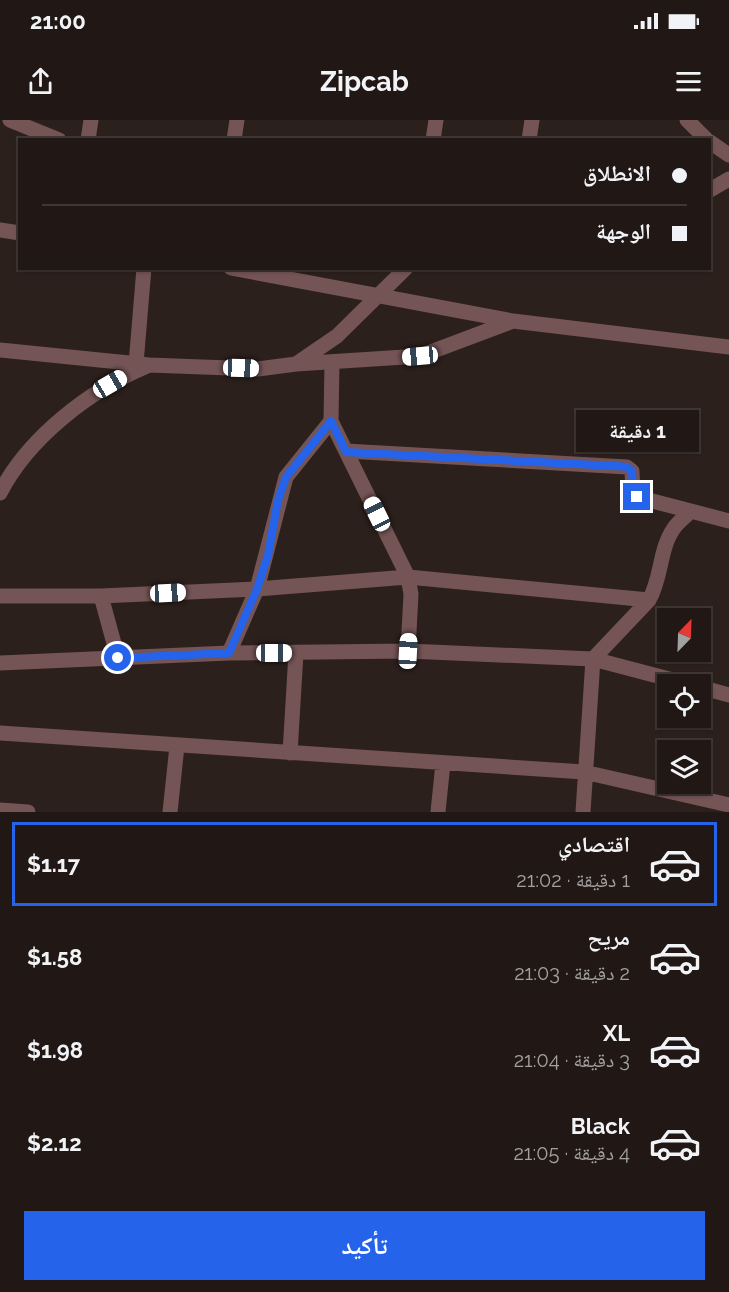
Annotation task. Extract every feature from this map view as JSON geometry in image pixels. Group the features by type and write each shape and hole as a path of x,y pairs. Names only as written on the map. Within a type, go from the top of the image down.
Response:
{"street":[{"path":"10,120 54,138"},
{"path":"88,138 91,120"},
{"path":"234,138 237,120"},
{"path":"433,138 436,120"},
{"path":"529,138 532,120"},
{"path":"687,120 705,138"},
{"path":"711,143 729,155"},
{"path":"711,189 729,179"},
{"path":"0,230 18,233"},
{"path":"143,364 144,270"},
{"path":"241,270 513,321 729,347"},
{"path":"296,364 337,336 404,270"},
{"path":"0,350 143,364 258,369 296,364 420,356 513,321"},
{"path":"332,362 331,421 408,576 411,594 408,651"},
{"path":"0,493 25,453 89,398 143,364"},
{"path":"229,653 257,589 268,555 278,500 286,477 331,421"},
{"path":"346,452 627,467 632,471 633,493 637,497 729,521"},
{"path":"583,812 592,658 649,600 655,589 667,540 674,528 691,511"},
{"path":"0,596 101,596 257,589 408,576 649,600"},
{"path":"101,596 118,658"},
{"path":"0,663 229,653 408,651 592,658 657,676"},
{"path":"290,753 296,653"},
{"path":"711,690 729,695"},
{"path":"0,733 585,772 713,807 729,805"},
{"path":"170,812 177,746"},
{"path":"438,812 443,763"},
{"path":"0,810 28,812"}],"route":[{"path":"118,658 229,653 257,589 268,555 278,500 286,477 331,421 346,452 627,467 632,471 633,493 637,497"}]}
